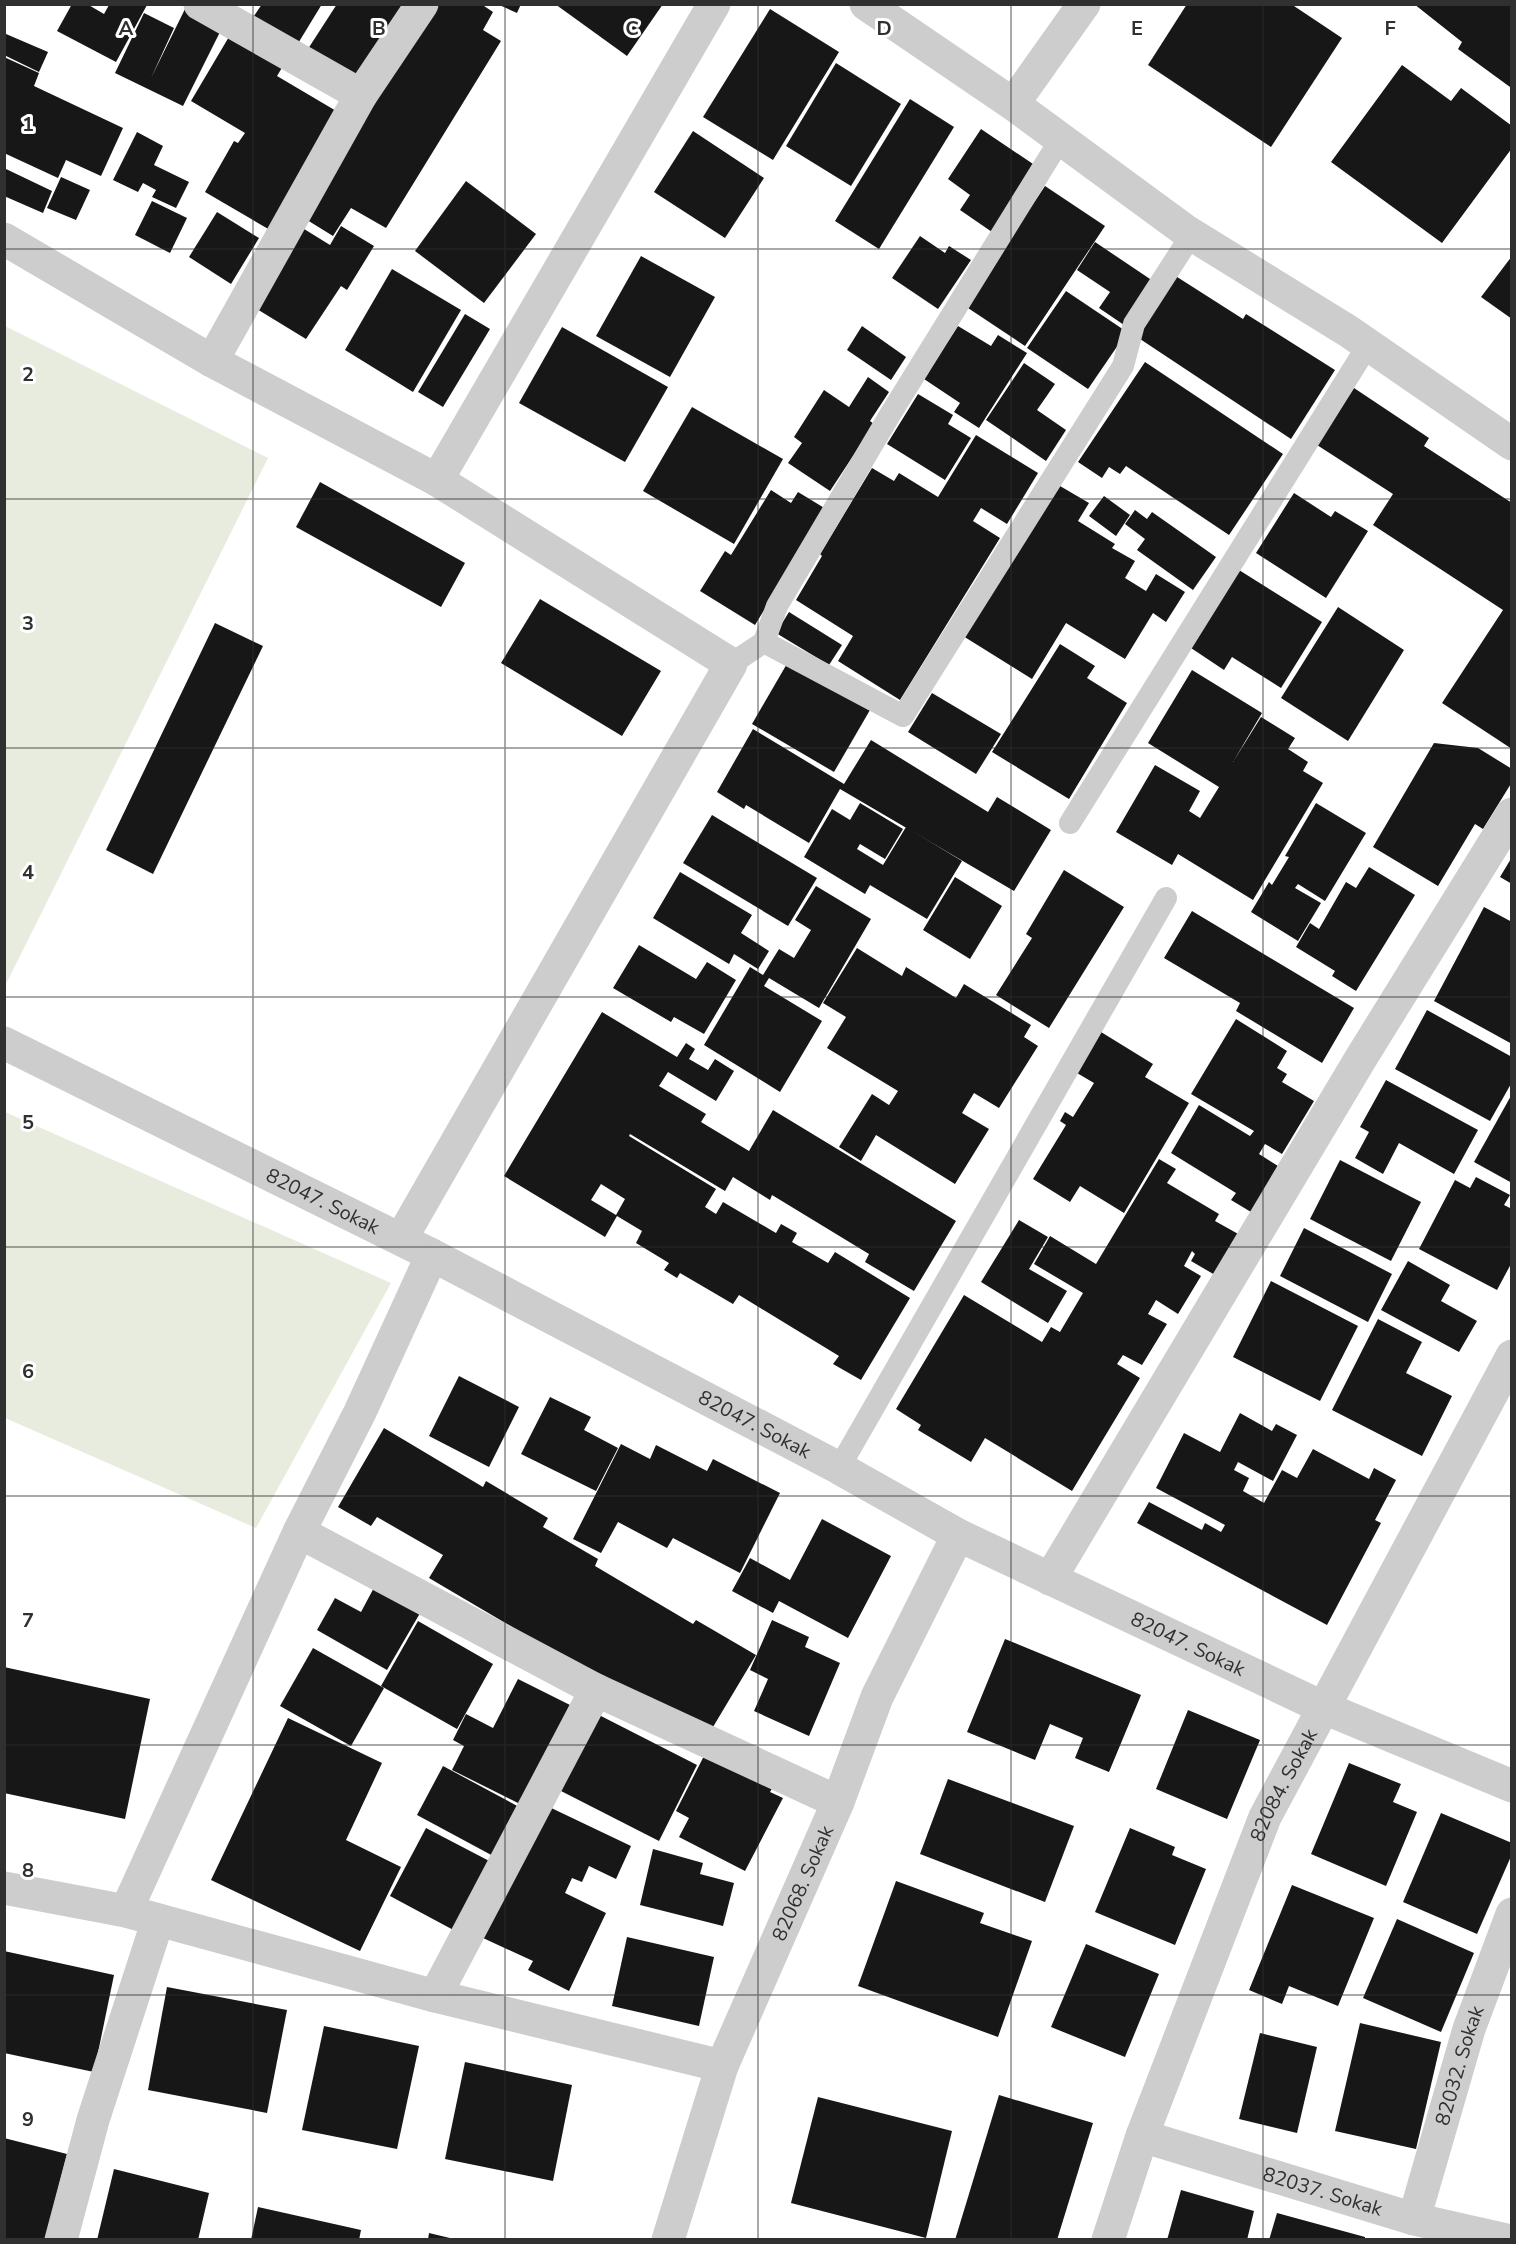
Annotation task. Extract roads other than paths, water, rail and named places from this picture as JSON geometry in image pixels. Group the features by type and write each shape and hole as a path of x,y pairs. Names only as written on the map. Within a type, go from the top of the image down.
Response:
{"street":[{"path":"200,4 361,95"},
{"path":"212,361 361,95 422,4"},
{"path":"437,480 714,4"},
{"path":"866,4 1012,104 1192,234 1368,345 1512,444"},
{"path":"1012,104 1084,4"},
{"path":"4,239 212,361 437,480 731,664 401,1239"},
{"path":"1050,1579 1367,1048 1512,814"},
{"name":"82047. Sokak","path":"4,1043 401,1239 839,1467 958,1535 1322,1707 1512,1786"},
{"path":"126,1911 299,1532 360,1412 432,1255"},
{"name":"82084. Sokak","path":"1108,2240 1142,2136 1265,1817 1512,1356"},
{"path":"299,1532 596,1690 838,1802"},
{"name":"82068. Sokak","path":"668,2240 722,2066 838,1802 877,1697 958,1535"},
{"path":"435,1996 596,1690"},
{"path":"4,1888 126,1911 435,1996 722,2066"},
{"name":"82032. Sokak","path":"1414,2219 1469,2029 1512,1914"},
{"path":"61,2240 93,2120 158,1920"},
{"name":"82037. Sokak","path":"1142,2136 1414,2219 1507,2240"}],"lane":[{"path":"731,664 764,642 777,606 879,434 1060,140"},
{"path":"764,642 903,716 1123,366 1134,324 1192,234"},
{"path":"1070,823 1368,345"},
{"path":"839,1467 1166,898"}]}
